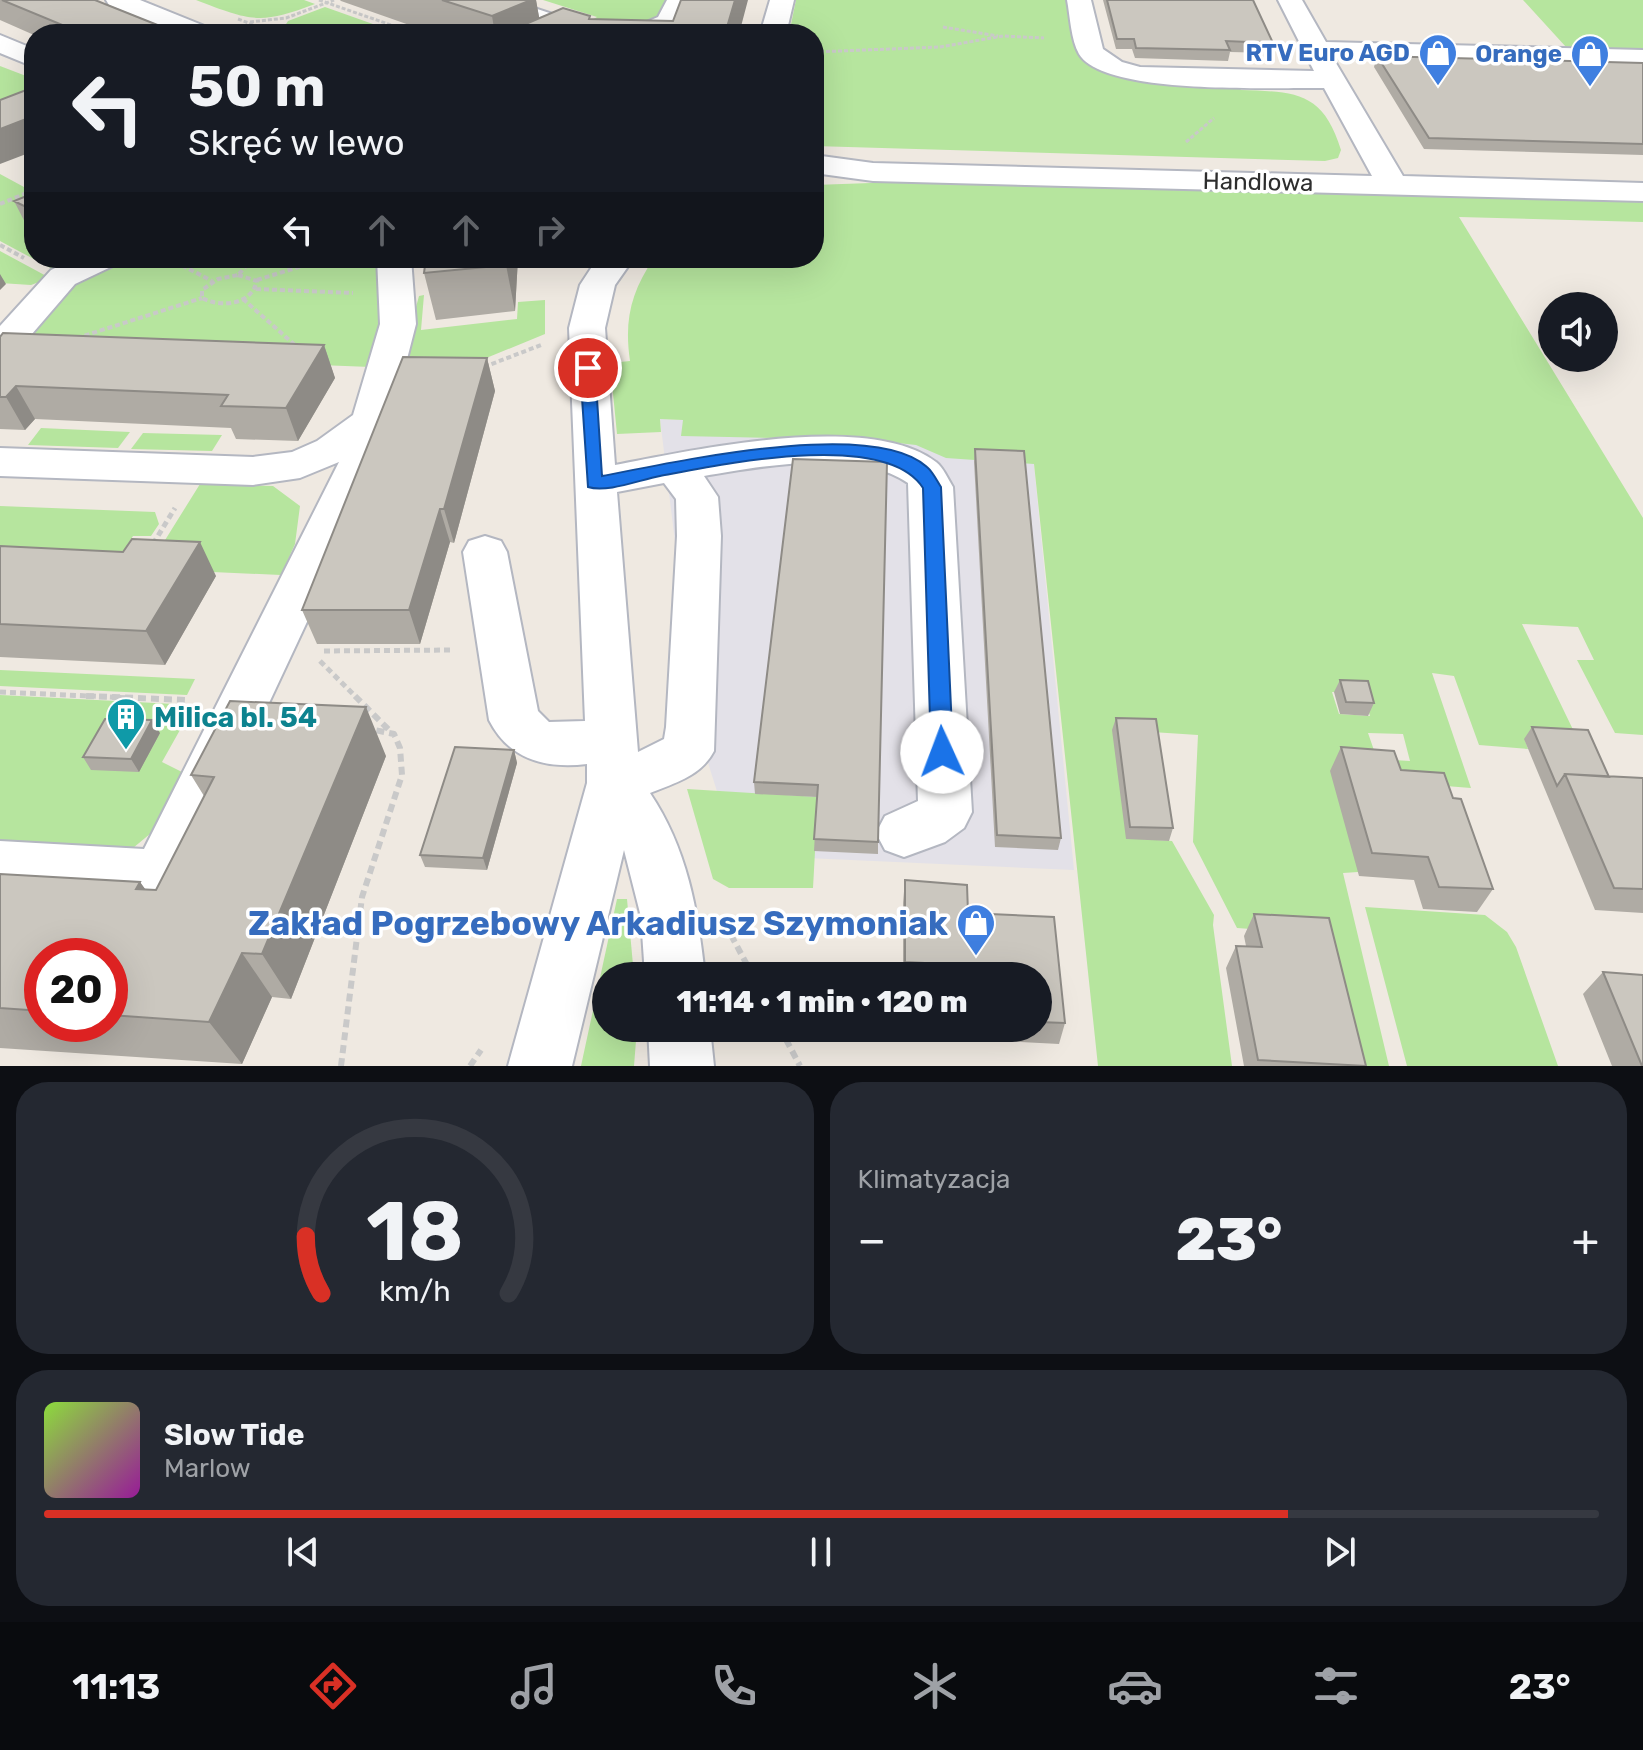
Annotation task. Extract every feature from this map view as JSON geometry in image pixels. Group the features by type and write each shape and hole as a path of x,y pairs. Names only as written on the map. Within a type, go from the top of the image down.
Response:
{"street":[{"path":"118,0 178,24"},
{"path":"486,0 559,24"},
{"path":"663,24 668,22 679,0"},
{"path":"776,24 782,0"},
{"path":"1079,0 1091,52 1120,71 1153,76 1332,80"},
{"path":"1290,0 1393,185"},
{"path":"0,43 24,54"},
{"path":"1317,50 1643,58"},
{"name":"Handlowa","path":"824,165 873,172 1643,192"},
{"name":"Handlowa","path":"824,177 873,172"},
{"path":"0,348 63,277 82,268"},
{"path":"0,866 160,875 358,468 368,423 398,324 395,268"},
{"path":"540,1066 613,761 586,339 593,296 607,268"},
{"path":"253,471 300,464 331,450 368,423"},
{"path":"594,483 729,457 851,451 890,456 921,470 932,487 945,812 926,825 904,833"},
{"path":"0,462 253,471 287,478 311,491 332,519"},
{"path":"485,552 514,720 536,741 566,745 613,761 664,765 688,751 692,727 699,527 697,497 675,468"},
{"path":"613,761 649,838 670,917 674,962"},
{"path":"680,1042 682,1066"}],"path":[{"path":"319,0 388,24"},
{"path":"247,22 286,18 334,0"},
{"path":"282,24 286,18"},
{"path":"943,27 1003,36"},
{"path":"824,52 940,47 1003,36 1036,35"},
{"path":"1180,147 1199,127 1222,114"},
{"path":"0,204 24,194"},
{"path":"187,268 212,281"},
{"path":"238,275 244,268"},
{"path":"202,298 202,290 212,281 238,275 256,281 297,268"},
{"path":"256,281 256,289"},
{"path":"74,338 202,298 219,304 243,299 256,289 357,293"},
{"path":"243,299 302,352"},
{"path":"482,367 548,344"},
{"path":"146,555 201,469"},
{"path":"341,1066 356,934 377,844 403,774 405,759 394,734 372,715 332,668 311,652 502,649"},
{"path":"0,692 244,702"},
{"path":"364,729 394,734"},
{"path":"787,1042 800,1066"}],"shaded area":[{"path":"660,419 1031,435 1074,870 737,855 698,731"}],"green space":[{"path":"196,0 304,0 315,4 281,15 256,18"},
{"path":"543,0 671,0 663,21 586,24 597,17"},
{"path":"796,0 1068,0 1076,43 1081,55 1092,67 1130,80 1178,85 1238,85 1241,90 1292,94 1316,106 1325,116 1341,150 1338,158 1325,161 824,146 824,24 791,24"},
{"path":"1523,0 1643,0 1643,54 1566,47"},
{"path":"325,7 373,24 286,24"},
{"path":"0,66 24,75 24,113 0,122"},
{"path":"0,174 24,187 24,254 0,241"},
{"path":"899,182 1643,200 1643,222 1459,217 1538,346 1538,372 1554,372 1643,518 1643,735 1615,733 1577,660 1594,660 1578,627 1522,624 1579,742 1525,740 1528,749 1479,745 1454,676 1432,673 1471,788 1383,781 1358,872 1343,873 1389,1066 1353,1066 1322,934 1237,928 1193,842 1198,735 1152,732 1126,838 1172,841 1214,915 1232,1066 1098,1066 1034,464 946,458 916,445 870,440 681,436 683,420 660,419 661,432 617,434 610,363 630,361 628,332 635,295 648,268 824,268 824,185","holes":["1332,692 1363,693 1370,716 1339,714","1368,733 1403,734 1410,761 1377,759"]},
{"path":"0,251 24,264 24,268 31,268 50,278 31,285 0,283"},
{"path":"112,268 376,268 378,327 375,354 371,367 16,353 73,286"},
{"path":"424,295 421,330 517,319 518,302 545,300 545,334 440,377 397,376 419,296"},
{"path":"41,428 130,432 118,448 28,445"},
{"path":"143,433 222,435 212,451 131,449"},
{"path":"200,484 273,486 300,506 295,544 281,575 147,569"},
{"path":"0,506 155,512 159,524 151,536 133,536 119,558 0,553"},
{"path":"0,670 195,679 187,695 0,686"},
{"path":"0,695 194,705 162,762 188,775 168,819 133,848 104,861 0,852"},
{"path":"687,789 818,797 813,888 729,888 713,879"},
{"path":"617,899 627,899 633,962 603,962"},
{"path":"1365,907 1485,915 1507,932 1516,947 1558,1066 1407,1066"},
{"path":"592,1015 592,1042 636,1042 634,1066 581,1066"}],"building":[{"path":"2,0 95,0 155,24 60,24"},
{"path":"442,0 531,0 492,16"},
{"path":"681,0 735,0 728,24 526,24 563,8 590,16 589,19 673,21"},
{"path":"1107,0 1253,0 1273,43 1226,41 1230,50 1136,48 1134,39 1117,39"},
{"path":"1377,56 1643,63 1643,144 1429,138"},
{"path":"24,91 24,120 0,129 0,100"},
{"path":"24,197 24,206 14,201"},
{"path":"425,268 475,268 424,273"},
{"path":"3,333 324,345 286,408 221,406 228,395 16,386 6,397 0,397 0,337"},
{"path":"403,357 487,358 444,509 440,509 409,610 302,610"},
{"path":"975,449 1024,451 1061,838 997,835"},
{"path":"793,459 887,462 878,842 814,839 818,785 754,782"},
{"path":"132,539 200,542 146,631 0,624 0,546 123,552"},
{"path":"1340,680 1368,681 1374,703 1346,702"},
{"path":"230,701 366,707 262,954 242,953 209,1022 128,1016 128,938 24,938 24,1010 0,1008 0,874 140,882 136,889 156,890 214,777 191,775"},
{"path":"1116,718 1156,719 1173,828 1130,827"},
{"path":"105,719 152,720 131,759 83,757"},
{"path":"1532,727 1588,730 1609,777 1565,774 1557,786"},
{"path":"455,747 514,750 483,858 420,855"},
{"path":"1341,747 1394,751 1401,770 1444,773 1453,798 1461,799 1493,889 1439,887 1428,857 1372,853"},
{"path":"1565,774 1643,778 1643,889 1614,888"},
{"path":"905,880 967,885 968,913 1054,917 1065,1023 1052,1023 1052,962 905,962"},
{"path":"1254,914 1329,918 1366,1066 1258,1060 1236,946 1262,947"},
{"path":"1603,972 1643,975 1643,1066 1642,1066"}],"place":[{"name":"RTV Euro AGD","path":"1438,87"},
{"name":"Orange","path":"1590,88"},
{"name":"Milica bl. 54","path":"126,751"},
{"name":"Zakład Pogrzebowy Arkadiusz Szymoniak","path":"976,957"}],"route":[{"path":"588,368 594,483 729,457 795,452 851,451 890,456 921,470 932,487 942,752"}]}
